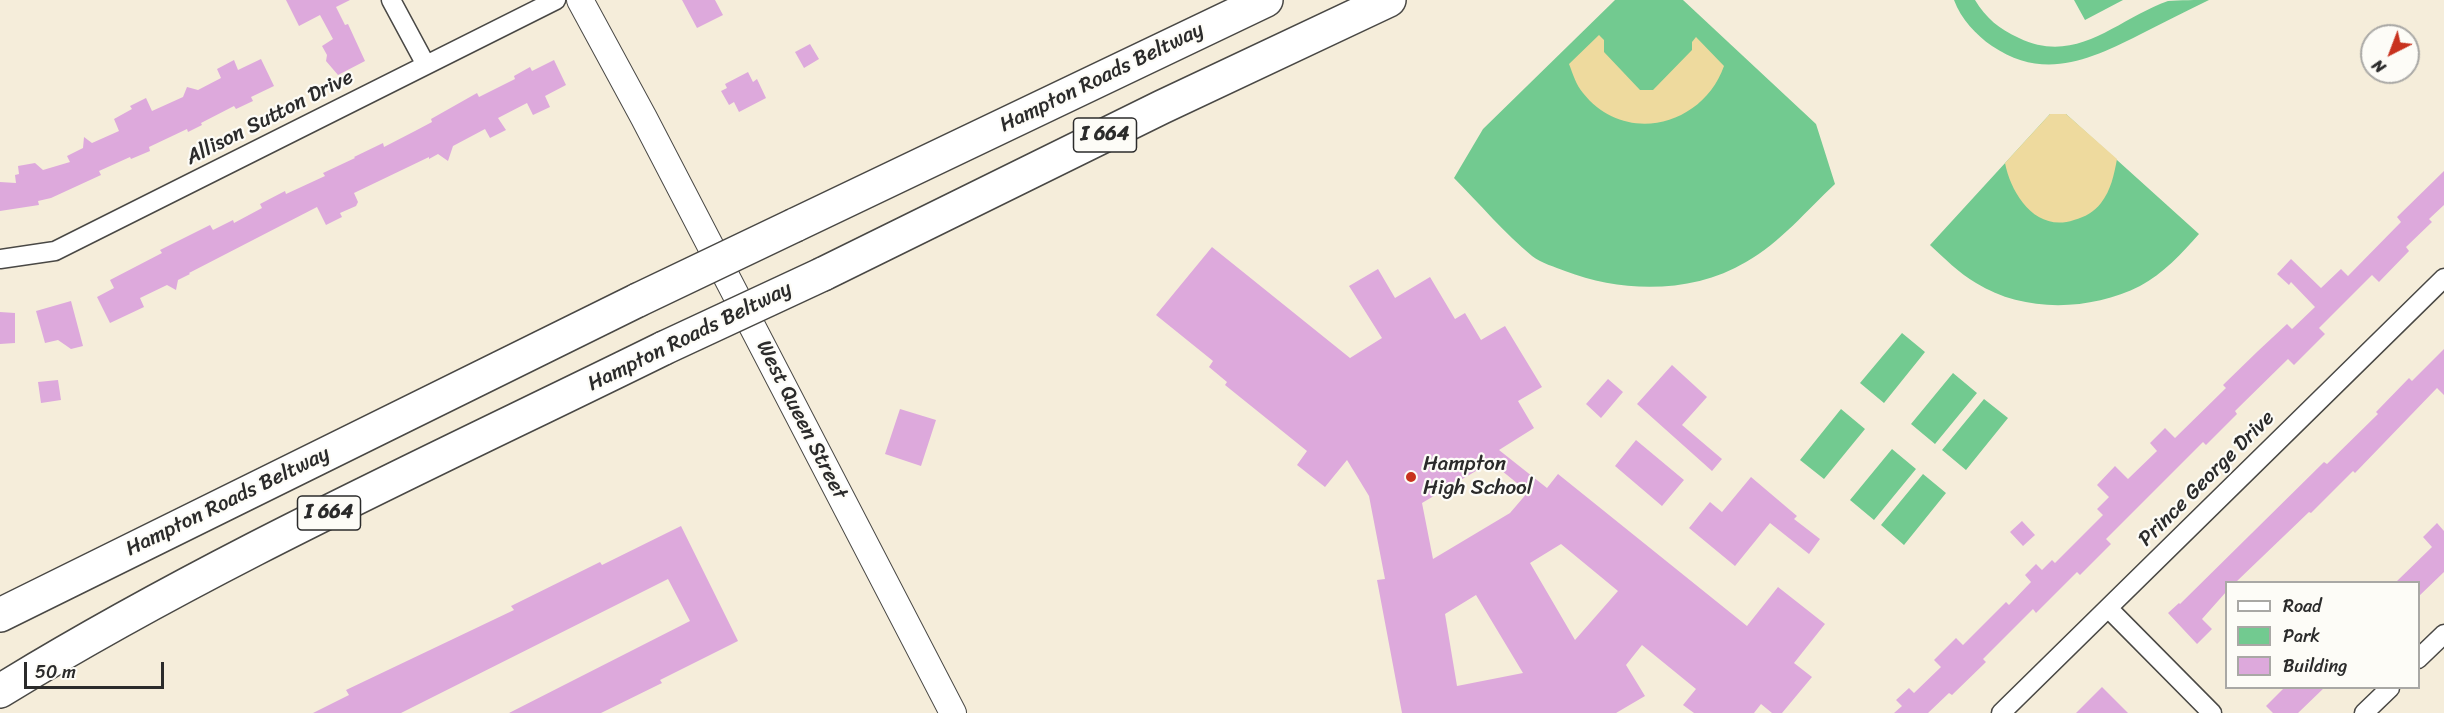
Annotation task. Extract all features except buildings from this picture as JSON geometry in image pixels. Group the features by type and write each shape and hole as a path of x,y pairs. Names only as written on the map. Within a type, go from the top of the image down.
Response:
{"highway":[{"name":"Hampton Roads Beltway","path":"0,615 638,300 1266,0"},
{"name":"Hampton Roads Beltway","path":"0,691 131,614 317,519 664,348 1389,0"}],"main road":[{"name":"West Queen Street","path":"580,0 644,118 953,713"}],"street":[{"path":"391,0 426,65"},
{"name":"Allison Sutton Drive","path":"0,259 55,251 556,0"},
{"name":"Prince George Drive","path":"2001,713 2444,278"},
{"path":"2108,608 2212,713"},
{"path":"2420,657 2444,634"},
{"path":"2364,713 2388,689"}],"green space":[{"path":"1615,0 1683,0 1816,124 1835,184 1793,226 1758,254 1725,272 1703,280 1657,287 1633,286 1587,278 1544,263 1522,247 1454,178 1483,129"},
{"path":"1954,0 1975,0 1984,12 2005,31 2040,45 2060,47 2096,37 2168,1 2209,0 2102,52 2066,63 2048,64 2030,63 2011,57 1992,46 1970,26"},
{"path":"2074,0 2123,0 2085,20"},
{"path":"2050,114 2066,114 2199,234 2179,256 2140,286 2121,294 2079,304 2036,304 2015,300 1976,283 1930,245"},
{"path":"1902,333 1925,352 1884,403 1860,383"},
{"path":"1953,373 1977,393 1935,444 1911,424"},
{"path":"1984,399 2008,418 1966,470 1942,450"},
{"path":"1841,409 1865,429 1824,479 1800,460"},
{"path":"1892,449 1916,469 1874,520 1850,500"},
{"path":"1923,474 1946,493 1904,545 1881,525"}],"sand":[{"path":"1599,35 1604,40 1604,52 1640,90 1653,90 1692,50 1692,42 1696,37 1724,66 1714,87 1699,103 1681,115 1661,122 1641,124 1620,120 1600,110 1583,93 1569,64"},
{"path":"2050,114 2066,114 2117,159 2110,188 2098,206 2082,217 2060,223 2037,216 2028,208 2013,187 2005,163"}],"place":[{"name":"Hampton High School","path":"1411,477"}]}
